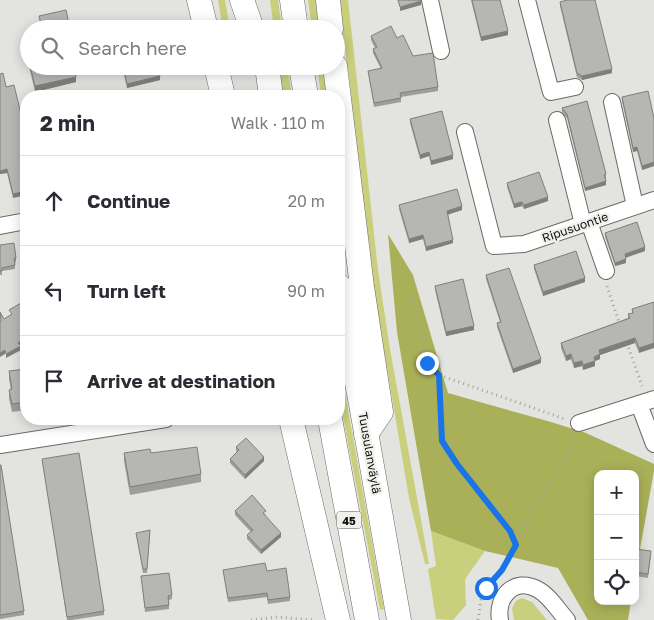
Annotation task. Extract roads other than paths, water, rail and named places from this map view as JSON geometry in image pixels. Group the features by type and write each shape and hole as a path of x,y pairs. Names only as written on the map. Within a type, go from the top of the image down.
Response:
{"highway":[{"path":"199,0 204,20"},
{"path":"210,0 213,20"},
{"path":"242,0 249,20"},
{"path":"258,0 261,20"},
{"path":"292,0 295,20"},
{"path":"328,0 330,20"},
{"path":"218,75 222,90"},
{"path":"224,75 226,90"},
{"path":"302,75 305,90"},
{"path":"336,75 338,90"},
{"path":"345,148 362,287 381,412 366,434"},
{"name":"Tuusulanväylä","path":"345,319 399,620"},
{"path":"292,425 338,620"},
{"name":"45","path":"331,425 366,620"}],"street":[{"path":"430,0 442,51"},
{"path":"527,0 551,92 576,86"},
{"path":"612,102 635,206"},
{"path":"557,120 586,223 606,271"},
{"name":"Ripusuontie","path":"465,132 494,246 524,244 654,200"},
{"path":"0,226 20,222"},
{"path":"579,424 647,401 654,444"},
{"path":"0,444 126,425"},
{"path":"500,620 500,602 507,592 527,585 538,589 567,620"}]}
